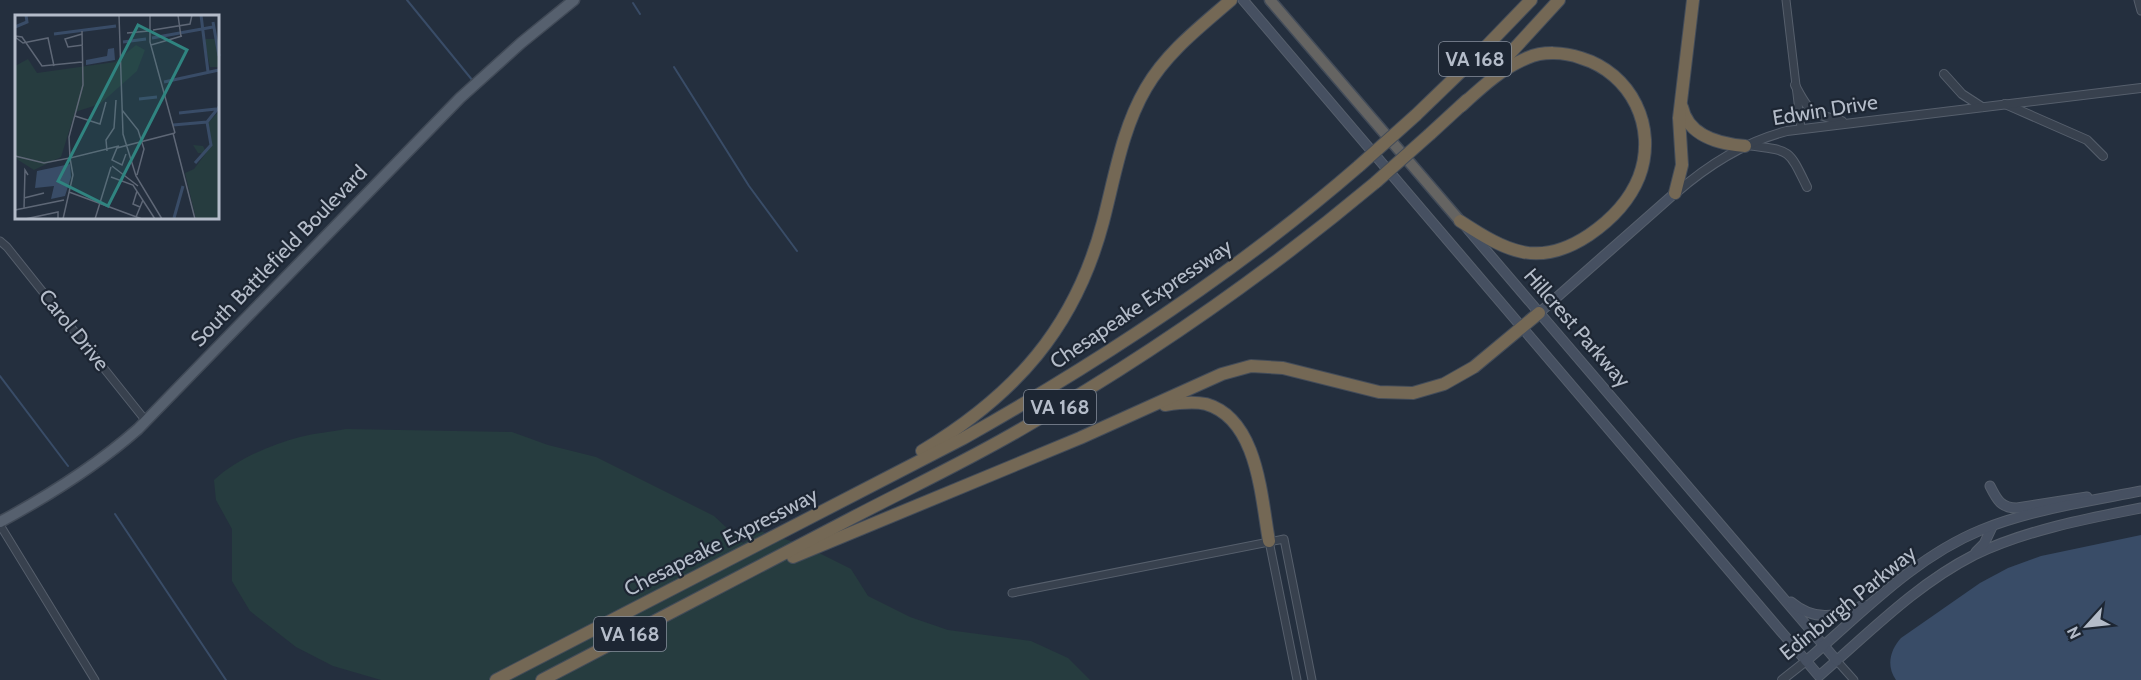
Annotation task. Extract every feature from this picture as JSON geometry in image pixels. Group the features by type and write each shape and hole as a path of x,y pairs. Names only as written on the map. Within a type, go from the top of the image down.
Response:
{"highway":[{"path":"807,518 939,440 978,414 1029,366 1062,320 1082,283 1098,241 1128,126 1146,87 1179,45 1231,0"},
{"name":"Hillcrest Parkway","path":"1270,0 1460,221"},
{"name":"Chesapeake Expressway","path":"496,680 964,438 1101,357 1215,280 1274,236 1359,166 1466,67 1531,0"},
{"name":"Chesapeake Expressway","path":"542,680 989,447 1079,396 1149,351 1213,307 1339,213 1376,182 1461,106 1559,0"},
{"path":"1676,193 1682,165 1679,118 1693,0"},
{"path":"1460,221 1505,248 1541,253 1563,248 1583,238 1617,213 1639,177 1645,150 1643,122 1634,98 1611,73 1597,63 1570,55 1549,54 1529,57 1496,75 1461,106"},
{"path":"1681,100 1687,120 1706,137 1724,144 1746,145"},
{"path":"717,589 1222,374 1251,366 1283,368 1379,392 1413,393 1436,387 1474,367 1539,313"},
{"path":"1149,407 1184,402 1206,405 1225,413 1242,433 1253,456 1269,541"}],"main road":[{"name":"South Battlefield Boulevard","path":"0,523 79,476 115,450 146,421 460,98 513,50 574,0"},
{"name":"Hillcrest Parkway","path":"1243,0 1819,679"},
{"name":"Edwin Drive","path":"1539,313 1676,193"},
{"name":"Hillcrest Parkway","path":"1460,221 1837,661"},
{"path":"1990,486 2001,504 2008,508 2084,497 2113,497"},
{"name":"Edinburgh Parkway","path":"1806,661 1872,601 1914,569 1981,530 2034,514 2141,491"},
{"name":"Edinburgh Parkway","path":"1819,679 1918,591 1973,556 1995,545 2036,532 2141,508"},
{"path":"1973,556 1984,544 1992,527"},
{"path":"1772,585 1804,610 1825,616 1842,614 1872,601"}],"street":[{"path":"1786,0 1801,128"},
{"path":"2138,0 2141,11"},
{"path":"1944,74 1962,94 1983,107"},
{"path":"1796,85 1810,111 1848,122"},
{"name":"Edwin Drive","path":"1676,193 1709,166 1746,145 1801,128 2141,88"},
{"path":"2005,104 2087,140 2103,156"},
{"path":"1746,145 1780,150 1789,154 1807,187"},
{"name":"Carol Drive","path":"0,241 8,247 146,421"},
{"path":"0,523 95,680"},
{"path":"1012,593 1284,539 1312,680"},
{"path":"1269,541 1297,680"},
{"name":"Edinburgh Parkway","path":"1782,680 1806,661"},
{"name":"Hillcrest Parkway","path":"1837,661 1854,680"}],"green space":[{"path":"346,429 512,432 548,445 596,457 714,516 743,543 760,531 803,545 851,569 868,596 910,617 948,630 1031,641 1068,658 1090,680 381,680 333,666 296,647 250,611 232,581 232,529 216,500 214,480 243,459 277,444"}],"water":[{"path":"2141,535 2141,680 1896,680 1893,675 1890,664 1892,653 1901,638 1980,583 2008,568 2041,556"}],"waterway":[{"path":"407,0 473,81"},
{"path":"633,3 640,14"},
{"path":"674,67 749,186 797,251"},
{"path":"0,376 68,466"},
{"path":"115,514 226,680"}]}
